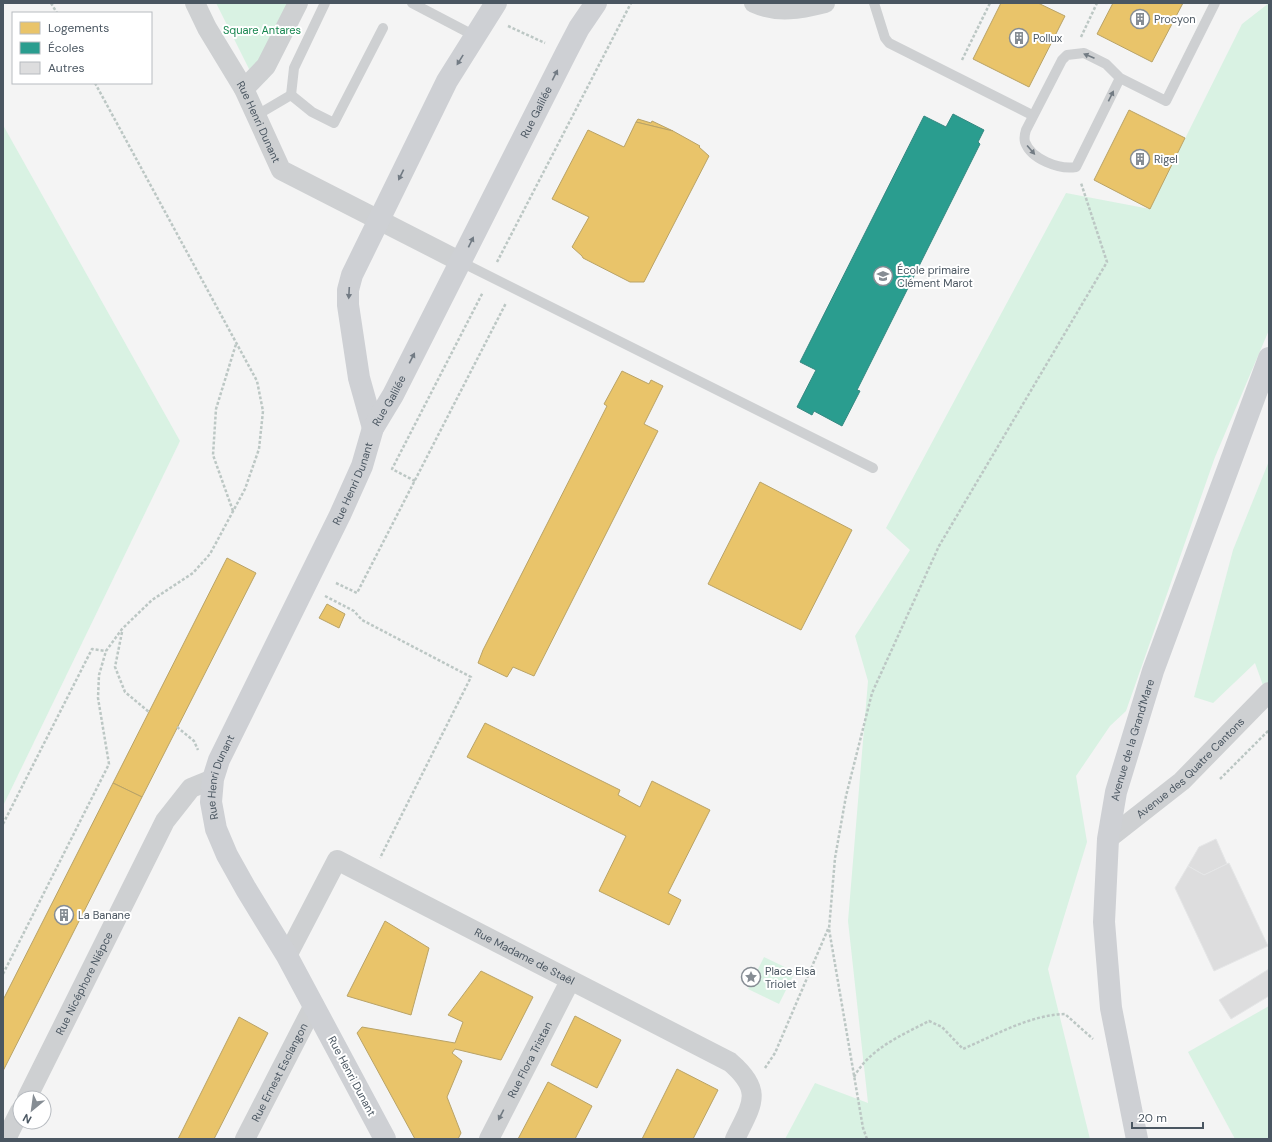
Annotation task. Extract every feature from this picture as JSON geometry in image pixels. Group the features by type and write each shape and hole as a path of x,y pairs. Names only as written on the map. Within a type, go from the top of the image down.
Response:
{"street":[{"name":"Rue Henri Dunant","path":"195,3 207,28 244,89 281,170 461,262"},
{"path":"244,89 266,66 298,3"},
{"name":"Rue Galilée","path":"373,428 393,395 579,28 596,3"},
{"path":"754,3 775,10 786,10 825,3"},
{"name":"Rue Galilée","path":"373,428 359,378 348,305 348,290 352,275 447,81 492,9"},
{"name":"Avenue de la Grand'Mare","path":"1138,1139 1111,1008 1104,922 1108,839 1116,792 1153,672 1269,358"},
{"name":"Rue Henri Dunant","path":"373,428 362,466 340,515 219,760 213,778 211,802 216,829 246,889 287,956 385,1139"},
{"name":"Avenue des Quatre Cantons","path":"1108,839 1182,781 1269,692"},
{"name":"Rue Nicéphore Niépce","path":"31,1090 165,822 191,788 213,778"},
{"name":"Rue Madame de Staël","path":"287,956 337,860 730,1062 748,1080 752,1090"},
{"name":"Rue Flora Tristan","path":"488,1139 570,981"},
{"name":"Rue Ernest Esclangon","path":"246,1139 314,1005"},
{"path":"735,1139 749,1111 752,1100 752,1090"},
{"path":"6,1139 12,1127"}],"lane":[{"path":"291,95 294,68 325,3"},
{"path":"412,3 475,36"},
{"path":"874,3 884,38 889,43 1032,115"},
{"path":"1120,78 1076,167 1068,169 1060,167 1040,158 1029,150 1024,140 1032,115 1062,60 1068,55 1084,53 1106,64 1120,78 1166,101 1215,3"},
{"path":"291,95 312,112 334,123 382,28"},
{"path":"257,115 291,95"},
{"path":"461,262 873,468"}],"path":[{"path":"51,3 56,12"},
{"path":"415,481 392,469 631,3"},
{"path":"954,77 990,3"},
{"path":"1075,53 1097,3"},
{"path":"492,9 566,53"},
{"path":"3,974 109,764 98,698 99,675 106,651 122,629 152,600 193,573 210,554 245,489 259,449 263,411 257,380 96,84"},
{"path":"866,1139 828,929 834,858 846,796 872,693 939,546 1107,262 1076,167"},
{"path":"336,583 357,593 514,288"},
{"path":"233,511 213,455 216,409 236,343"},
{"path":"325,596 354,611 362,620 471,677 370,877"},
{"path":"122,629 115,667 125,692 149,712"},
{"path":"3,823 92,648 106,651"},
{"path":"1220,778 1269,730"},
{"path":"752,1090 775,1053 828,929"},
{"path":"854,1077 858,1069 872,1055 896,1037 929,1021 942,1027 963,1049 1008,1029 1048,1015 1065,1014 1095,1041"}],"green space":[{"name":"Square Antares","path":"216,3 306,3 267,80 256,83"},
{"path":"1269,3 1269,330 1215,457 1126,711 1110,726 1076,776 1087,842 1048,969 1090,1139 785,1139 815,1083 868,1103 848,921 868,681 855,636 910,550 886,528 1066,193 1150,209 1242,24"},
{"path":"3,125 180,441 3,806"},
{"path":"1269,461 1269,702 1255,663 1213,703 1194,697 1233,550"},
{"path":"764,957 795,972 779,1004 748,989"},
{"path":"1269,1006 1269,1139 1235,1139 1188,1052"}],"building: Logements":[{"name":"Pollux","path":"1001,3 1038,3 1065,16 1029,87 973,59"},
{"name":"Procyon","path":"1113,3 1183,3 1152,62 1097,34"},
{"name":"Rigel","path":"1129,110 1185,138 1150,209 1094,180"},
{"path":"638,119 651,123 652,121 673,131 636,122"},
{"path":"636,122 673,131 700,146 699,147 709,156 644,282 630,282 583,258 572,247 589,217 552,199 588,130 624,147"},
{"path":"622,371 649,384 651,380 663,386 644,424 658,431 534,676 513,667 507,677 478,663 483,650 607,406 604,404"},
{"path":"760,482 852,530 801,630 708,584"},
{"path":"227,558 256,573 142,797 113,783"},
{"path":"327,604 345,614 339,628 319,618"},
{"path":"485,723 620,790 618,795 640,807 652,781 710,810 668,893 681,900 669,925 599,891 626,836 467,757"},
{"name":"La Banane","path":"113,783 142,797 3,1071 3,1000"},
{"path":"385,921 429,948 411,1015 347,996"},
{"path":"481,971 533,997 501,1060 455,1049 452,1053 462,1061 447,1097 461,1133 458,1139 415,1139 357,1033 362,1027 455,1043 463,1022 448,1015"},
{"path":"575,1016 621,1040 597,1088 551,1065"},
{"path":"239,1017 268,1033 214,1139 178,1139"},
{"path":"677,1069 718,1090 693,1139 642,1139"},
{"path":"548,1082 592,1106 575,1139 518,1139"}],"building: Écoles":[{"path":"953,114 984,130 978,142 980,144 857,390 860,391 842,426 814,411 812,415 797,407 816,370 800,362 924,116 946,127"}],"building: Autres":[{"path":"1216,839 1227,864 1204,875 1188,866 1199,847"},
{"path":"1229,863 1268,946 1214,971 1175,888 1188,866 1204,875"},
{"path":"1269,969 1269,996 1231,1019 1219,1000"}],"place":[{"name":"Procyon","path":"1140,19"},
{"name":"Pollux","path":"1019,38"},
{"name":"Rigel","path":"1140,159"},
{"name":"École primaire Clément Marot","path":"883,276"},
{"name":"La Banane","path":"64,915"},
{"name":"Place Elsa Triolet","path":"751,977"}]}
